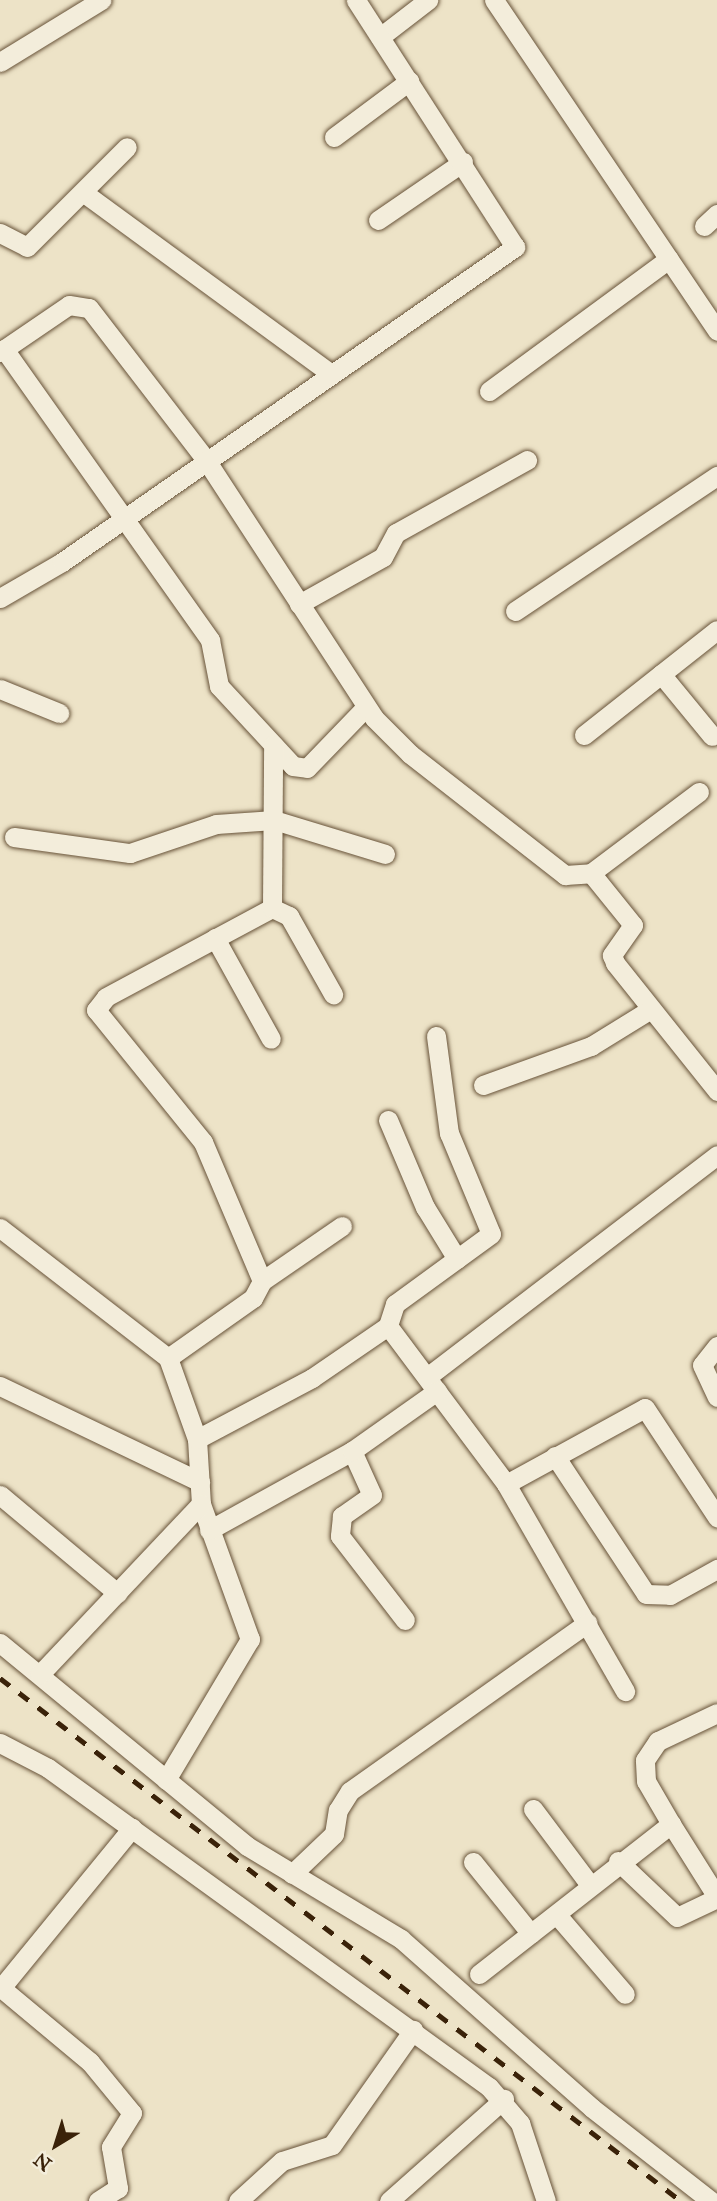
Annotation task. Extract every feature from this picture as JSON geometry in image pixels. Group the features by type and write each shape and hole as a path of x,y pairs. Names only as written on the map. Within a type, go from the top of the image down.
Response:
{"street":[{"path":"0,62 101,0"},
{"path":"0,598 125,519 327,371 514,247 463,162 356,0"},
{"path":"380,37 428,0"},
{"path":"495,0 717,331"},
{"path":"334,137 409,82"},
{"path":"0,233 27,247 84,193 127,147"},
{"path":"378,220 463,162"},
{"path":"84,193 327,371"},
{"path":"489,391 669,259"},
{"path":"366,707 307,768 293,766 219,686 210,640 2,351 69,305 89,308 206,460 366,707 410,754 565,875 591,873 699,792"},
{"path":"299,604 383,557 406,527 527,460"},
{"path":"515,611 717,476"},
{"path":"584,735 717,630"},
{"path":"661,674 712,736"},
{"path":"0,689 59,713"},
{"path":"272,908 274,820 268,764 274,745"},
{"path":"14,837 130,853 216,824 274,820 385,854"},
{"path":"591,873 633,925 612,955 651,1009 717,1091"},
{"path":"262,1281 203,1142 96,1010 106,997 272,908"},
{"path":"272,908 289,916 333,994"},
{"path":"215,938 271,1039"},
{"path":"483,1085 592,1046 651,1009"},
{"path":"197,1439 313,1378 388,1326 395,1304 488,1238 491,1226 453,1147 436,1036"},
{"path":"388,1120 425,1207 457,1259"},
{"path":"209,1530 352,1451 717,1155"},
{"path":"168,1358 253,1298 262,1281 342,1226"},
{"path":"0,1228 168,1358 197,1439 201,1504 250,1640 166,1780"},
{"path":"388,1326 506,1485 625,1691"},
{"path":"717,1346 702,1365 717,1397"},
{"path":"0,1386 200,1482"},
{"path":"506,1485 645,1408 717,1517"},
{"path":"352,1451 372,1494 342,1516 340,1536 405,1620"},
{"path":"555,1456 646,1594 670,1595 717,1569"},
{"path":"0,1495 117,1593"},
{"path":"40,1674 201,1504"},
{"path":"292,1874 334,1834 350,1791 587,1623"},
{"path":"0,1643 166,1780 292,1874 401,1939 592,2108 711,2201"},
{"path":"618,1861 677,1917 717,1897 646,1780 645,1759 658,1741 714,1721"},
{"path":"0,1743 48,1768 413,2030 504,2099 520,2123 546,2201"},
{"path":"533,1810 590,1885"},
{"path":"479,1974 557,1914 618,1861 671,1824"},
{"path":"98,2201 118,2188 111,2147 132,2113 90,2062 0,1988 132,1828"},
{"path":"473,1862 531,1934"},
{"path":"557,1914 625,1994"},
{"path":"238,2201 282,2161 332,2145 413,2030"},
{"path":"389,2201 504,2099"}],"railway":[{"path":"0,1678 681,2201"}]}
